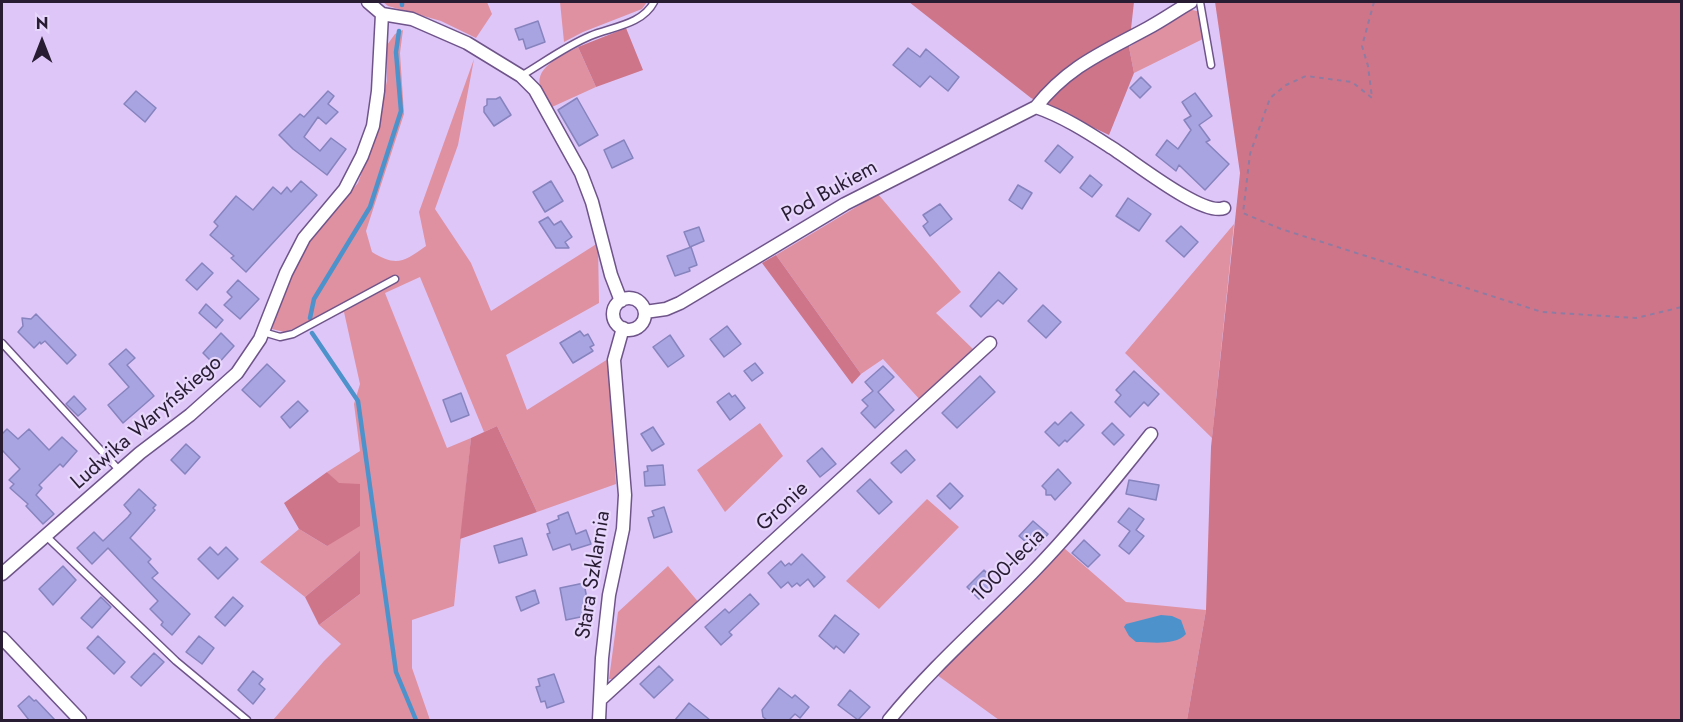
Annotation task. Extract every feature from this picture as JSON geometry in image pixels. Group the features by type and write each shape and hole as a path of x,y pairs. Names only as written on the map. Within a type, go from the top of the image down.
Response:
{"street":[{"path":"368,2 382,14 412,19 456,38 520,76 535,90 581,173 592,202 611,275 621,301"},
{"name":"Pod Bukiem","path":"645,312 666,309 680,303 845,204 1036,107 1051,88 1081,63 1151,27 1191,2"},
{"name":"Ludwika Waryńskiego","path":"2,574 237,373 263,332 286,273 304,238 345,189 362,156 373,126 378,91 382,14"},
{"path":"1036,107 1054,113 1110,146 1183,196 1210,209 1224,208"},
{"path":"626,299 636,300 645,312 640,326 632,330 622,328 614,318 615,308 626,299"},
{"name":"Stara Szklarnia","path":"598,720 609,596 624,518 625,495 614,360 622,328"},
{"name":"Gronie","path":"601,699 990,343"},
{"name":"1000-lecia","path":"889,720 942,660 1073,530 1150,434"},
{"path":"2,638 80,720"}],"lane":[{"path":"520,76 589,36 633,21 654,2"},
{"path":"1200,2 1211,65"},
{"path":"263,332 280,337 293,334 395,279"},
{"path":"2,343 120,471"},
{"path":"46,536 176,661 247,720"}],"path":[{"path":"1374,2 1362,46 1368,66 1372,98 1352,82 1306,76 1286,85 1270,98 1250,154 1243,213 1281,229 1542,312 1636,318 1682,307"}],"shaded area":[{"path":"383,2 487,2 492,14 476,38 441,21 388,6"},
{"path":"560,2 647,2 642,9 583,32 564,42"},
{"path":"909,2 1134,2 1129,47 1134,73 1109,135 1031,98"},
{"path":"1215,2 1681,2 1681,720 1187,720 1206,610 1211,447 1240,173"},
{"path":"1188,9 1201,12 1207,37 1134,73 1129,47"},
{"path":"626,28 643,70 596,87 578,47"},
{"path":"403,30 400,53 404,114 366,231 372,252 387,260 400,261 426,246 419,212 474,59 458,145 435,209 471,263 491,311 598,243 599,303 506,355 527,410 608,359 616,484 537,512 497,426 484,432 420,277 385,293 447,448 471,438 454,606 412,620 412,668 430,720 273,720 341,644 319,625 360,594 359,552 305,597 260,562 299,529 327,546 339,484 327,472 360,451 354,404 360,384 344,312 284,332 272,329 289,279 315,233 358,183 379,124 387,80 387,45 395,34"},
{"path":"578,47 596,87 552,107 540,86 542,73 552,62"},
{"path":"878,194 961,292 936,313 975,351 921,401 883,359 861,374 776,255"},
{"path":"1234,224 1212,438 1125,353"},
{"path":"776,255 861,374 852,384 762,263"},
{"path":"760,423 783,456 725,512 697,470"},
{"path":"497,426 537,512 460,539 471,438"},
{"path":"327,472 339,483 360,484 360,526 327,546 299,529 284,503"},
{"path":"927,499 959,527 879,609 846,581"},
{"path":"1064,548 1126,602 1206,610 1187,720 999,720 937,675"},
{"path":"360,551 360,594 319,625 305,597"},
{"path":"668,566 700,604 617,679 609,679 618,612"}],"water":[{"path":"1161,615 1181,620 1186,634 1170,642 1136,642 1124,627 1126,624"}],"building":[{"path":"538,21 545,42 526,49 523,39 519,40 515,29"},
{"path":"908,48 920,57 926,49 959,77 948,91 930,76 920,87 893,65"},
{"path":"1141,77 1151,87 1140,98 1130,88"},
{"path":"136,91 156,108 145,122 124,104"},
{"path":"328,91 334,96 328,104 338,112 326,124 318,117 304,137 320,151 331,138 346,149 327,175 279,135 300,114 304,117"},
{"path":"1195,93 1212,116 1199,125 1210,140 1206,142 1229,164 1205,190 1179,165 1176,171 1156,155 1167,140 1178,149 1191,130 1184,120 1191,116 1182,102"},
{"path":"500,97 511,115 494,126 484,112 484,107 487,105 487,99"},
{"path":"577,98 598,135 579,146 558,110"},
{"path":"624,140 633,158 612,168 604,150"},
{"path":"1058,145 1073,157 1060,173 1045,161"},
{"path":"1090,175 1102,185 1092,197 1080,188"},
{"path":"301,181 317,195 246,272 231,258 234,256 210,235 218,226 214,222 236,196 253,210 273,187 281,194 287,187 291,192"},
{"path":"551,181 563,201 545,212 533,192"},
{"path":"1018,185 1032,193 1022,209 1009,200"},
{"path":"1128,198 1151,214 1139,231 1116,216"},
{"path":"940,204 952,219 930,236 923,226 928,222 923,215"},
{"path":"548,217 554,225 561,221 572,237 565,242 569,248 556,248 539,222"},
{"path":"1181,226 1198,242 1184,257 1166,241"},
{"path":"699,227 704,241 690,247 684,232"},
{"path":"691,247 697,265 689,268 690,271 675,276 667,256"},
{"path":"202,263 213,273 197,290 186,280"},
{"path":"999,272 1017,289 1003,304 998,300 981,317 970,306"},
{"path":"238,280 259,299 240,319 224,305 232,297 227,292"},
{"path":"206,304 223,320 216,328 199,313"},
{"path":"1043,305 1061,322 1046,338 1028,321"},
{"path":"36,314 76,355 67,364 45,341 41,344 40,342 34,348 18,332 23,326 22,318 31,319"},
{"path":"727,326 741,344 724,357 710,339"},
{"path":"580,331 584,336 588,334 594,345 590,347 593,351 573,363 560,343"},
{"path":"221,333 234,346 216,366 203,353"},
{"path":"670,335 684,356 668,367 653,347"},
{"path":"126,349 135,358 127,365 154,396 123,423 108,405 129,387 109,364"},
{"path":"755,363 763,373 752,381 744,371"},
{"path":"267,364 285,381 260,407 242,390"},
{"path":"883,366 894,377 878,392 894,410 875,428 861,413 868,406 862,400 873,391 865,382"},
{"path":"1134,371 1159,394 1148,406 1144,402 1130,417 1115,402 1121,395 1116,390"},
{"path":"980,376 995,392 957,428 942,413"},
{"path":"461,393 469,415 451,422 443,400"},
{"path":"729,393 732,397 735,395 745,408 730,420 717,402"},
{"path":"74,396 86,409 78,416 66,404"},
{"path":"298,401 308,411 290,428 281,417"},
{"path":"1071,412 1084,425 1067,442 1065,440 1059,446 1045,432 1055,422 1058,425"},
{"path":"1112,423 1124,435 1114,445 1102,433"},
{"path":"653,427 664,444 652,451 641,434"},
{"path":"7,429 18,439 29,429 49,450 62,437 77,451 63,467 60,464 39,485 42,488 36,495 54,514 43,524 26,506 28,504 10,488 14,484 9,480 20,469 2,450 2,434"},
{"path":"186,444 200,457 185,474 171,460"},
{"path":"822,448 836,464 820,477 807,461"},
{"path":"906,450 915,460 901,473 891,463"},
{"path":"663,465 665,485 645,486 644,472 648,471 647,466"},
{"path":"1058,469 1071,483 1055,500 1051,495 1046,495 1046,490 1042,486"},
{"path":"870,479 892,502 879,514 857,491"},
{"path":"1129,480 1159,485 1156,500 1126,494"},
{"path":"950,483 963,496 950,509 937,496"},
{"path":"139,489 156,505 153,508 155,510 130,538 151,559 148,562 158,573 152,578 190,614 172,635 161,625 163,622 150,609 158,601 108,548 92,564 77,548 94,532 103,541 131,513 124,505"},
{"path":"664,507 672,532 654,538 648,518 654,516 652,511"},
{"path":"1129,508 1144,519 1136,530 1144,536 1129,554 1119,546 1130,531 1118,522"},
{"path":"568,512 576,534 586,530 591,544 572,550 570,544 553,550 547,534 550,533 547,524"},
{"path":"1033,521 1048,534 1035,550 1019,536"},
{"path":"522,538 527,555 499,563 494,546"},
{"path":"1084,540 1100,555 1088,567 1072,553"},
{"path":"210,547 218,555 226,547 238,559 218,579 198,559"},
{"path":"802,554 825,577 814,587 808,579 800,586 797,583 792,587 788,582 781,588 768,573 781,561 785,566 789,563 791,565"},
{"path":"63,566 76,580 53,605 39,589"},
{"path":"984,570 996,582 979,599 967,587"},
{"path":"584,583 590,615 566,620 560,588"},
{"path":"535,590 539,603 521,611 516,597"},
{"path":"750,594 759,604 729,632 732,635 721,645 705,627 725,609 729,613"},
{"path":"101,597 111,607 92,628 81,618"},
{"path":"233,597 243,606 225,626 215,617"},
{"path":"835,615 859,634 844,653 836,646 834,649 819,636"},
{"path":"98,636 125,662 114,674 87,648"},
{"path":"199,636 214,648 202,664 186,652"},
{"path":"154,653 164,662 141,686 131,677"},
{"path":"659,666 673,680 654,698 640,684"},
{"path":"253,671 263,679 259,684 265,689 253,704 238,690"},
{"path":"554,674 564,702 547,708 545,701 541,702 536,687 540,686 538,679"},
{"path":"779,688 792,698 795,695 809,707 800,718 795,714 789,720 767,720 763,717 762,710"},
{"path":"850,690 870,707 858,720 838,705"},
{"path":"29,696 34,701 36,700 55,720 29,720 18,706"},
{"path":"689,703 710,720 675,720"}],"waterway":[{"path":"310,318 314,299 370,207 401,111 396,52 399,31"},
{"path":"312,333 358,401 396,672 416,720"}]}
